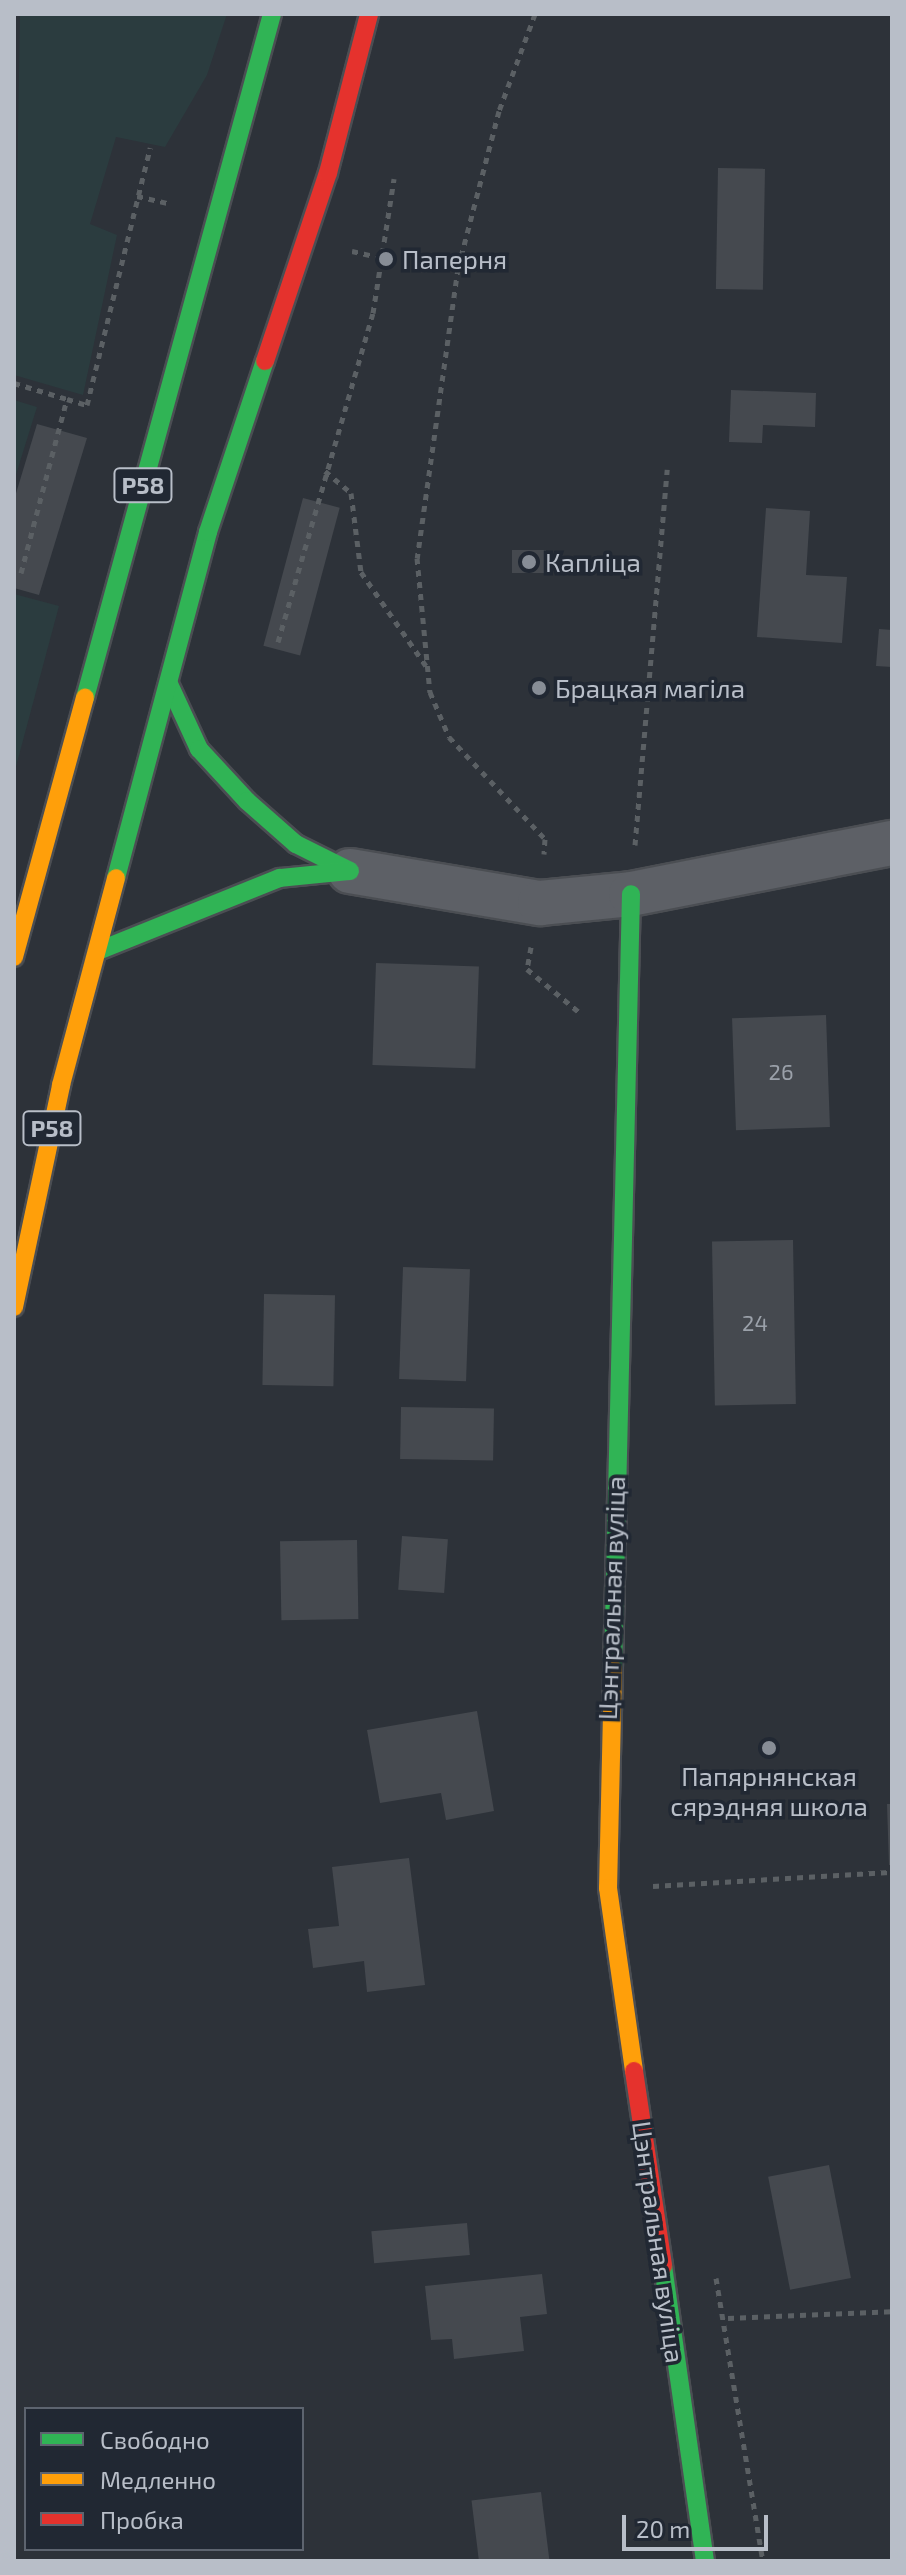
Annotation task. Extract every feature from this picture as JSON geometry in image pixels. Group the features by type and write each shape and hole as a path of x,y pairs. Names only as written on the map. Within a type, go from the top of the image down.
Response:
{"main road":[{"name":"Р58","path":"14,957 272,14"},
{"name":"Р58","path":"14,1307 98,951 208,532 328,173 369,14"},
{"path":"169,684 199,749 247,801 296,844 350,871"},
{"path":"98,951 266,883 350,871"},
{"name":"Цэнтральная вуліца","path":"631,894 608,1888 705,2561"}],"street":[{"path":"350,871 540,903 631,894 892,843"}],"path":[{"path":"535,14 499,111 458,268 422,492 417,558 427,667 449,737 545,839 540,903"},
{"path":"14,383 87,405 150,148"},
{"path":"278,642 373,313 394,179"},
{"path":"21,573 67,399"},
{"path":"631,894 667,469"},
{"path":"325,471 351,493 361,572 427,667"},
{"path":"608,1888 890,1872"},
{"path":"728,2318 892,2311"}],"shaded area":[{"path":"20,14 227,14 207,75 165,147 116,137 90,224 117,235 83,395 14,375"},
{"path":"14,400 37,407 14,481"},
{"path":"14,594 59,606 14,774"}],"building":[{"path":"718,168 765,169 763,290 716,289"},
{"path":"731,390 816,393 815,427 763,425 762,443 729,442"},
{"path":"37,424 87,438 39,595 14,588 14,500"},
{"path":"303,498 340,508 300,656 263,646"},
{"path":"766,508 810,511 806,575 847,577 842,643 757,637"},
{"name":"Капліца","path":"512,550 546,550 546,573 512,573"},
{"path":"879,629 892,630 892,667 876,666"},
{"path":"376,963 479,967 475,1069 372,1065"},
{"path":"826,1015 830,1127 736,1130 732,1018"},
{"path":"793,1240 796,1404 715,1405 712,1241"},
{"path":"403,1267 470,1269 466,1381 399,1379"},
{"path":"264,1294 335,1295 333,1386 262,1385"},
{"path":"401,1407 494,1409 493,1461 400,1459"},
{"path":"402,1536 448,1539 444,1593 398,1590"},
{"path":"357,1540 358,1619 281,1620 280,1541"},
{"path":"477,1711 494,1811 446,1820 441,1793 380,1803 367,1730"},
{"path":"887,1804 892,1804 892,1865 889,1865"},
{"path":"409,1858 425,1985 367,1992 364,1961 313,1968 308,1929 339,1926 332,1867"},
{"path":"829,2165 851,2278 790,2290 768,2177"},
{"path":"467,2223 470,2255 374,2263 371,2231"},
{"path":"542,2274 547,2314 520,2317 524,2351 454,2359 452,2339 431,2340 425,2286"},
{"path":"541,2492 549,2560 479,2561 472,2501"}],"traffic: fast":[{"path":"85,698 272,14"},
{"path":"116,878 208,532 265,361"},
{"path":"169,684 199,749 247,801 296,844 350,871"},
{"path":"98,951 280,878 350,871"},
{"path":"613,1669 631,894"},
{"path":"663,2266 705,2561"}],"traffic: slow":[{"path":"14,957 85,698"},
{"path":"14,1307 61,1085 116,878"},
{"path":"613,1669 608,1888 634,2071"}],"traffic: jam":[{"path":"265,361 328,173 369,14"},
{"path":"634,2071 663,2266"}],"place":[{"name":"Паперня","path":"386,259"},
{"name":"Капліца","path":"529,562"},
{"name":"Брацкая магіла","path":"539,688"},
{"name":"Папярнянская сярэдняя школа","path":"769,1748"}]}
